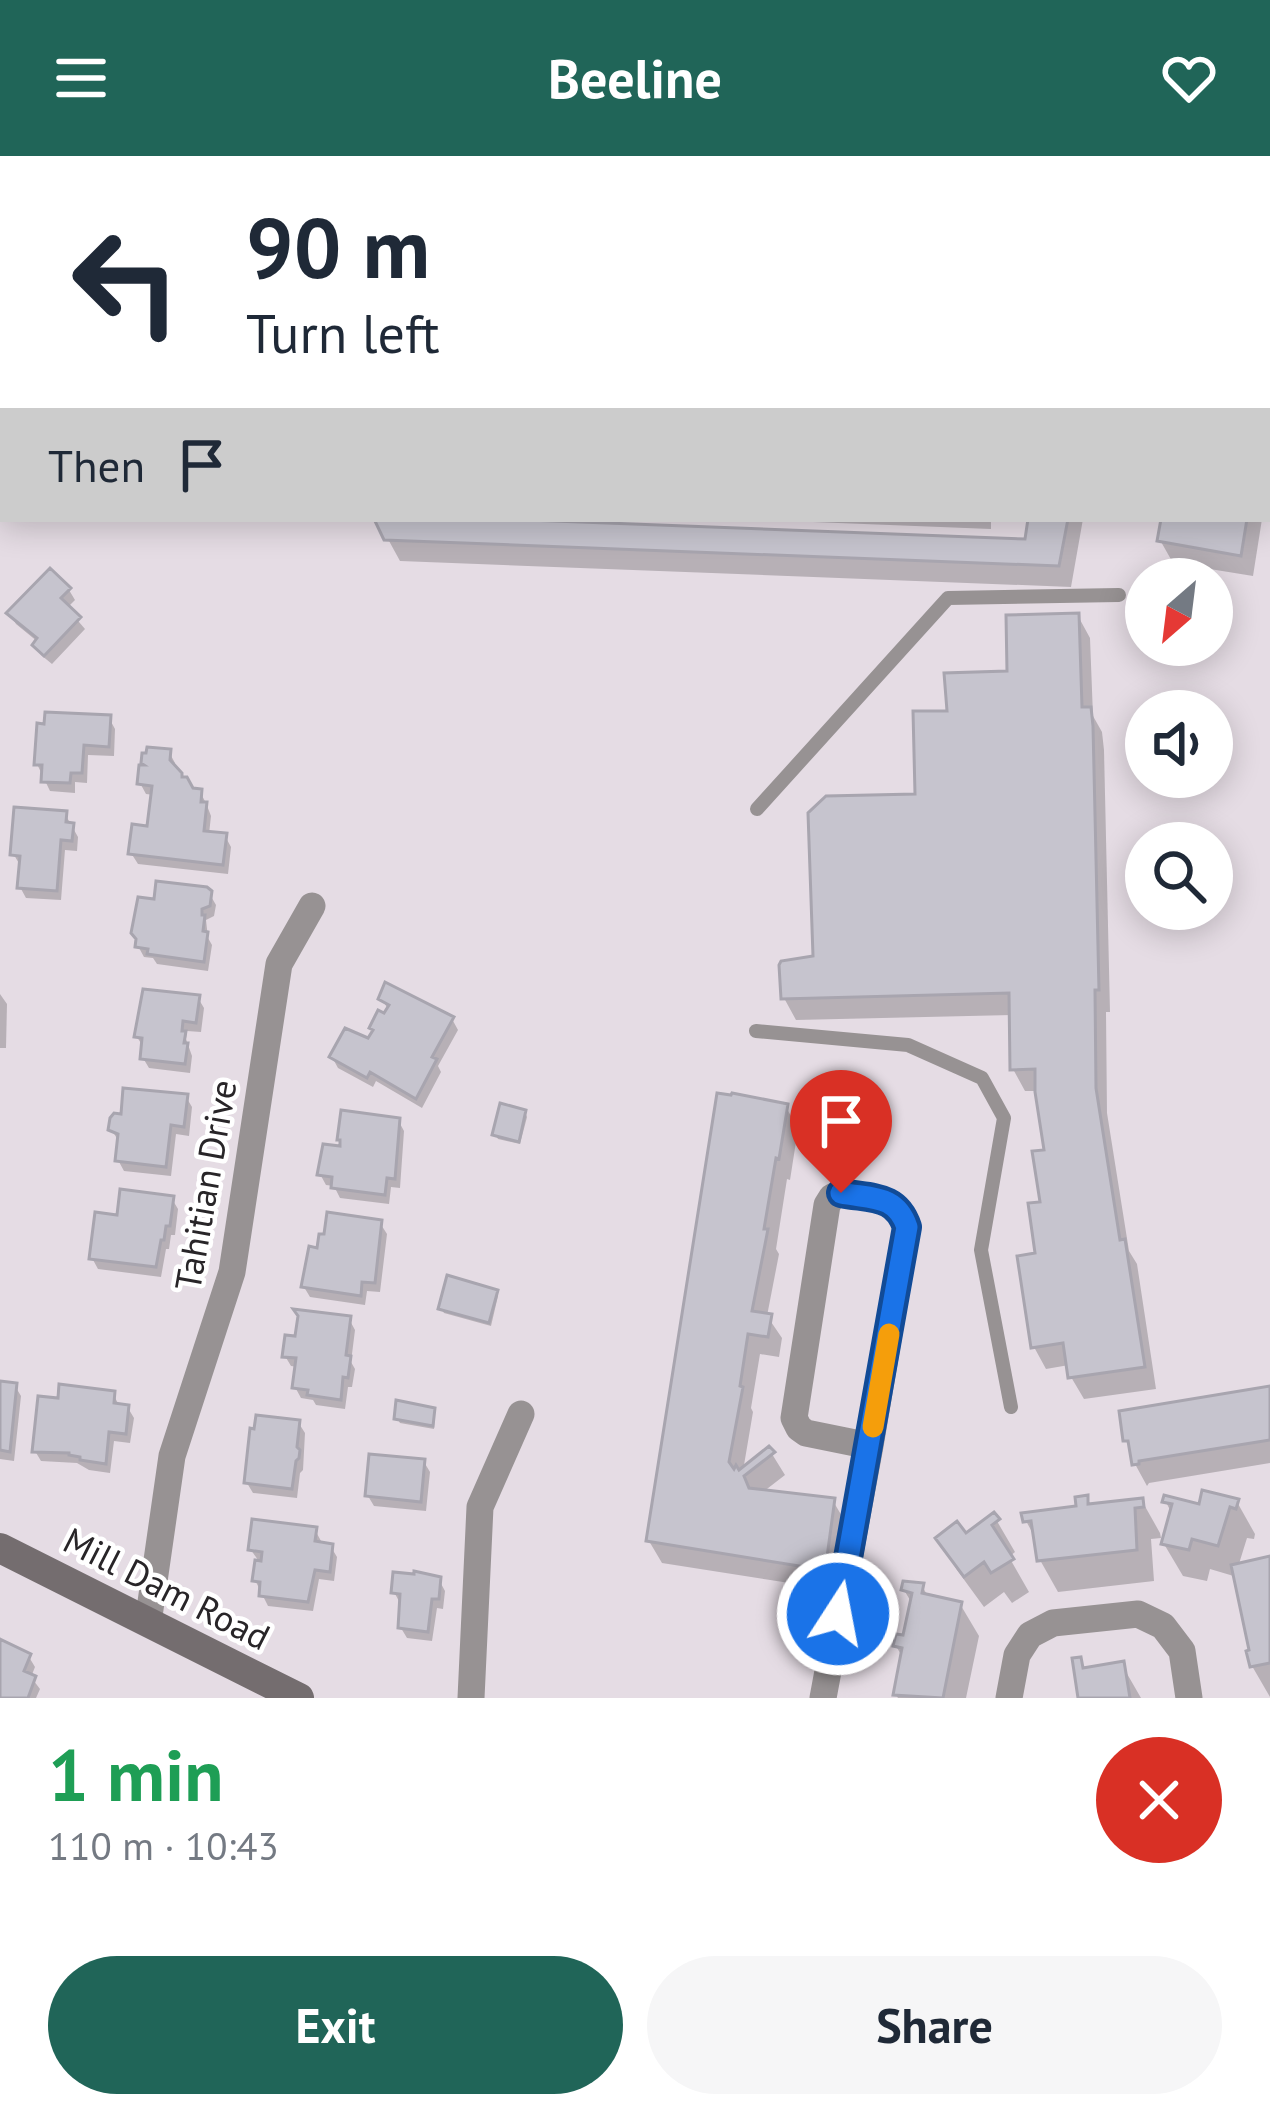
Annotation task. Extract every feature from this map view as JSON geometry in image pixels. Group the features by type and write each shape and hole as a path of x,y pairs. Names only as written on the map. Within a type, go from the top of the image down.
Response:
{"street":[{"name":"Tahitian Drive","path":"148,1623 172,1456 232,1272 279,964 312,906"},
{"path":"823,1698 870,1445 907,1227 901,1210 890,1202 841,1193 826,1205 794,1418 806,1433 870,1445"},
{"path":"471,1698 480,1507 521,1414"},
{"name":"Mill Dam Road","path":"0,1548 299,1698"},
{"path":"1009,1698 1018,1655 1030,1635 1053,1623 1138,1614 1163,1626 1182,1651 1190,1698"}],"lane":[{"path":"757,809 948,598 1119,595"},
{"path":"756,1030 908,1045 982,1078 1004,1118 981,1250 1010,1407"}],"building":[{"path":"375,522 581,522 1025,539 1028,522 1067,522 1059,566 384,540"},
{"path":"1160,522 1247,522 1241,556 1157,541"},
{"path":"50,568 71,588 61,598 81,617 44,656 32,645 37,638 6,613"},
{"path":"1079,613 1082,707 1091,707 1093,726 1099,990 1095,990 1096,1088 1145,1367 1068,1378 1063,1343 1031,1348 1017,1256 1035,1253 1028,1203 1040,1202 1032,1151 1044,1150 1035,1069 1010,1070 1009,993 781,999 779,965 813,956 808,813 826,796 915,794 913,711 947,711 944,673 1007,671 1006,615"},
{"path":"45,712 111,715 109,747 84,745 82,773 71,773 70,783 41,782 42,765 34,765 37,723 44,724"},
{"path":"147,747 171,749 170,760 182,777 193,788 202,789 201,802 207,802 204,831 227,833 223,865 128,854 132,824 147,826 152,786 137,784"},
{"path":"14,807 67,811 66,822 74,823 72,841 61,840 57,891 17,888 20,856 10,855"},
{"path":"156,881 212,891 210,906 202,909 203,931 208,932 204,962 147,954 148,949 135,947 131,933 138,897 154,899"},
{"path":"385,982 454,1017 416,1099 370,1072 367,1078 329,1057 345,1028 368,1038 378,1010 384,1013 389,1005 378,999"},
{"path":"143,989 200,995 196,1023 183,1021 184,1043 188,1043 185,1064 140,1059 142,1038 134,1037"},
{"path":"123,1088 188,1094 184,1127 171,1125 166,1167 115,1161 118,1134 108,1130 114,1113 121,1114"},
{"path":"717,1093 788,1104 752,1311 772,1314 768,1337 748,1334 729,1462 739,1470 769,1446 775,1452 744,1476 749,1488 835,1498 827,1557 832,1557 830,1571 646,1541"},
{"path":"500,1103 526,1110 519,1142 492,1135"},
{"path":"341,1110 400,1118 395,1179 387,1178 385,1195 331,1188 332,1177 317,1175 323,1144 340,1146"},
{"path":"120,1189 174,1196 156,1267 89,1259 95,1212 117,1215"},
{"path":"327,1212 382,1220 375,1283 362,1282 361,1296 301,1287 309,1246 317,1248"},
{"path":"447,1275 498,1290 489,1323 438,1309"},
{"path":"293,1309 351,1316 346,1355 351,1356 341,1400 292,1388 296,1358 282,1357 285,1335 295,1336 298,1316"},
{"path":"0,1381 17,1383 10,1452 0,1450"},
{"path":"59,1384 115,1391 114,1403 129,1405 126,1434 109,1432 106,1464 69,1453 32,1452 38,1396 58,1398"},
{"path":"1270,1386 1270,1440 1132,1465 1119,1411"},
{"path":"396,1400 435,1408 433,1426 394,1419"},
{"path":"256,1415 300,1420 292,1489 244,1483 250,1428 254,1429"},
{"path":"369,1454 425,1459 421,1502 365,1496"},
{"path":"1202,1490 1239,1499 1236,1509 1230,1507 1218,1546 1192,1539 1189,1550 1161,1544 1172,1504 1162,1502 1164,1495 1199,1504"},
{"path":"1088,1495 1088,1504 1143,1498 1144,1507 1135,1508 1137,1550 1037,1561 1031,1521 1023,1522 1021,1513 1076,1506 1075,1497"},
{"path":"994,1512 1000,1519 992,1525 1014,1559 991,1573 984,1562 964,1577 935,1538 957,1521 966,1533"},
{"path":"252,1519 317,1527 315,1541 333,1544 330,1572 315,1570 308,1602 259,1596 260,1582 252,1581 255,1560 261,1561 262,1552 248,1550"},
{"path":"1270,1556 1270,1663 1250,1667 1231,1565"},
{"path":"393,1572 441,1577 439,1599 432,1599 428,1632 398,1628 400,1594 391,1593"},
{"path":"903,1581 924,1583 922,1593 962,1602 943,1698 893,1695 902,1648 893,1646 896,1634 903,1635 912,1593 901,1590"},
{"path":"0,1639 31,1654 24,1671 36,1676 28,1698 0,1698"},
{"path":"1081,1657 1083,1668 1124,1661 1130,1698 1078,1698 1072,1658"}],"slow traffic":[{"path":"873,1427 889,1334"}],"route":[{"path":"838,1614 907,1227 901,1210 890,1202 841,1193"}]}
